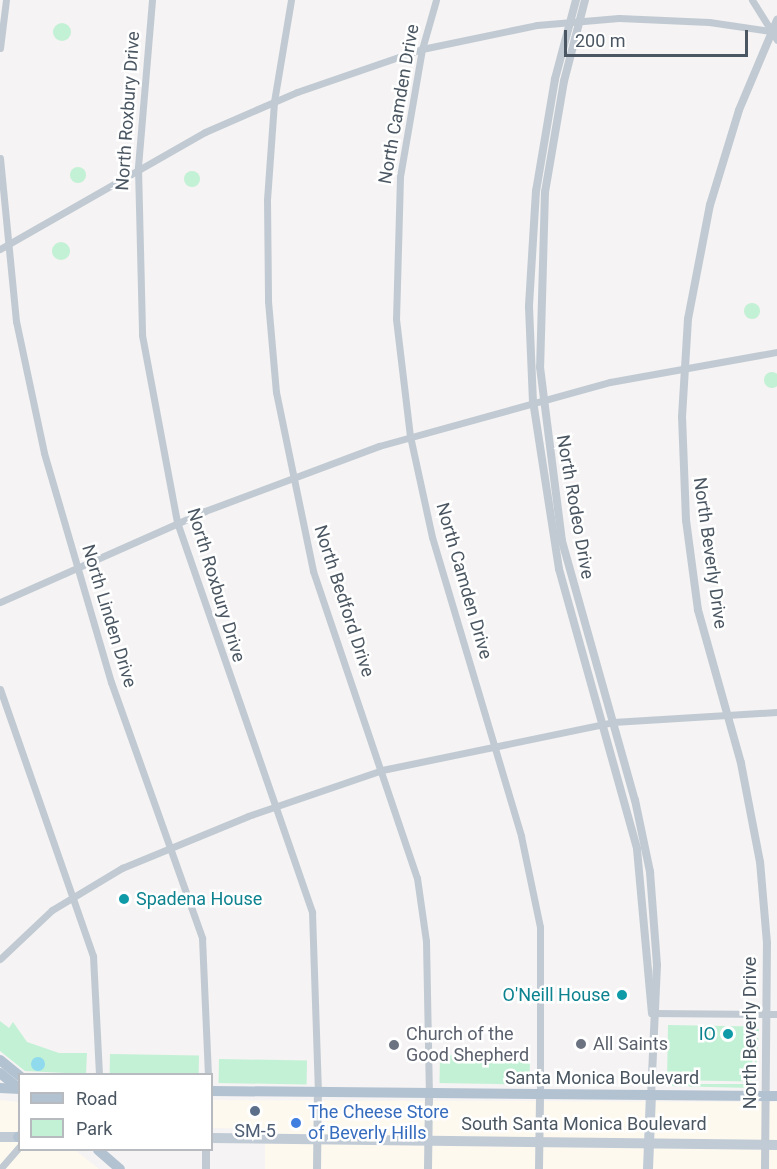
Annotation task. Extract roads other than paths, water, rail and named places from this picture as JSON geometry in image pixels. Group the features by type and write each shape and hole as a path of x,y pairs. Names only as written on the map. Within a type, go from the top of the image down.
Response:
{"main road":[{"path":"0,1060 18,1075"},
{"path":"0,1073 18,1088"},
{"path":"0,1088 18,1089"},
{"name":"Santa Monica Boulevard","path":"213,1091 772,1096"},
{"name":"North Rodeo Drive","path":"648,1169 651,1095"},
{"path":"0,1137 18,1139"},
{"name":"South Santa Monica Boulevard","path":"213,1138 777,1145"},
{"name":"North Rodeo Drive","path":"650,1142 654,1169"},
{"path":"100,1151 120,1169"}],"street":[{"path":"0,48 6,0"},
{"name":"North Roxbury Drive","path":"152,0 138,167 142,335 177,522 216,644 277,805 312,912 318,1092 317,1169"},
{"name":"North Bedford Drive","path":"291,0 274,102 268,301 291,477 313,571 417,878 426,940 428,1169"},
{"name":"North Camden Drive","path":"436,0 422,49 400,177 396,318 410,436 432,537 494,746 540,927 539,1169"},
{"name":"North Rodeo Drive","path":"576,0 569,21 533,219 537,400 555,552 609,723 639,857 652,1013 651,1095"},
{"name":"North Rodeo Drive","path":"537,400 538,307 545,192 585,0"},
{"path":"752,0 777,40"},
{"path":"3,247 138,167 274,102 422,49 569,21 662,18 774,32"},
{"name":"North Beverly Drive","path":"765,1169 765,1144 772,1096 759,862 728,715 708,655 692,572 682,470 684,368 710,205 736,120 777,20"},
{"name":"North Linden Drive","path":"0,158 3,247 28,385 76,567 126,726 172,848 206,960 208,1073"},
{"path":"0,602 177,522 291,477 410,436 537,400 684,368 777,352"},
{"path":"0,689 74,895 97,977 99,1073"},
{"path":"0,959 74,895 172,848 277,805 382,770 609,723 777,712"},
{"path":"652,1013 777,1014"},
{"path":"0,1169 18,1141"},
{"path":"206,1151 206,1169"}],"water":[{"path":"35,1057 41,1057 45,1064 41,1071 35,1071 31,1067 31,1061"}],"place":[{"name":"Spadena House","path":"124,899"},
{"name":"O'Neill House","path":"622,995"},
{"name":"IO","path":"728,1034"},
{"name":"All Saints","path":"581,1044"},
{"name":"Church of the Good Shepherd","path":"394,1045"},
{"name":"SM-5","path":"255,1111"},
{"name":"The Cheese Store of Beverly Hills","path":"296,1123"}]}
